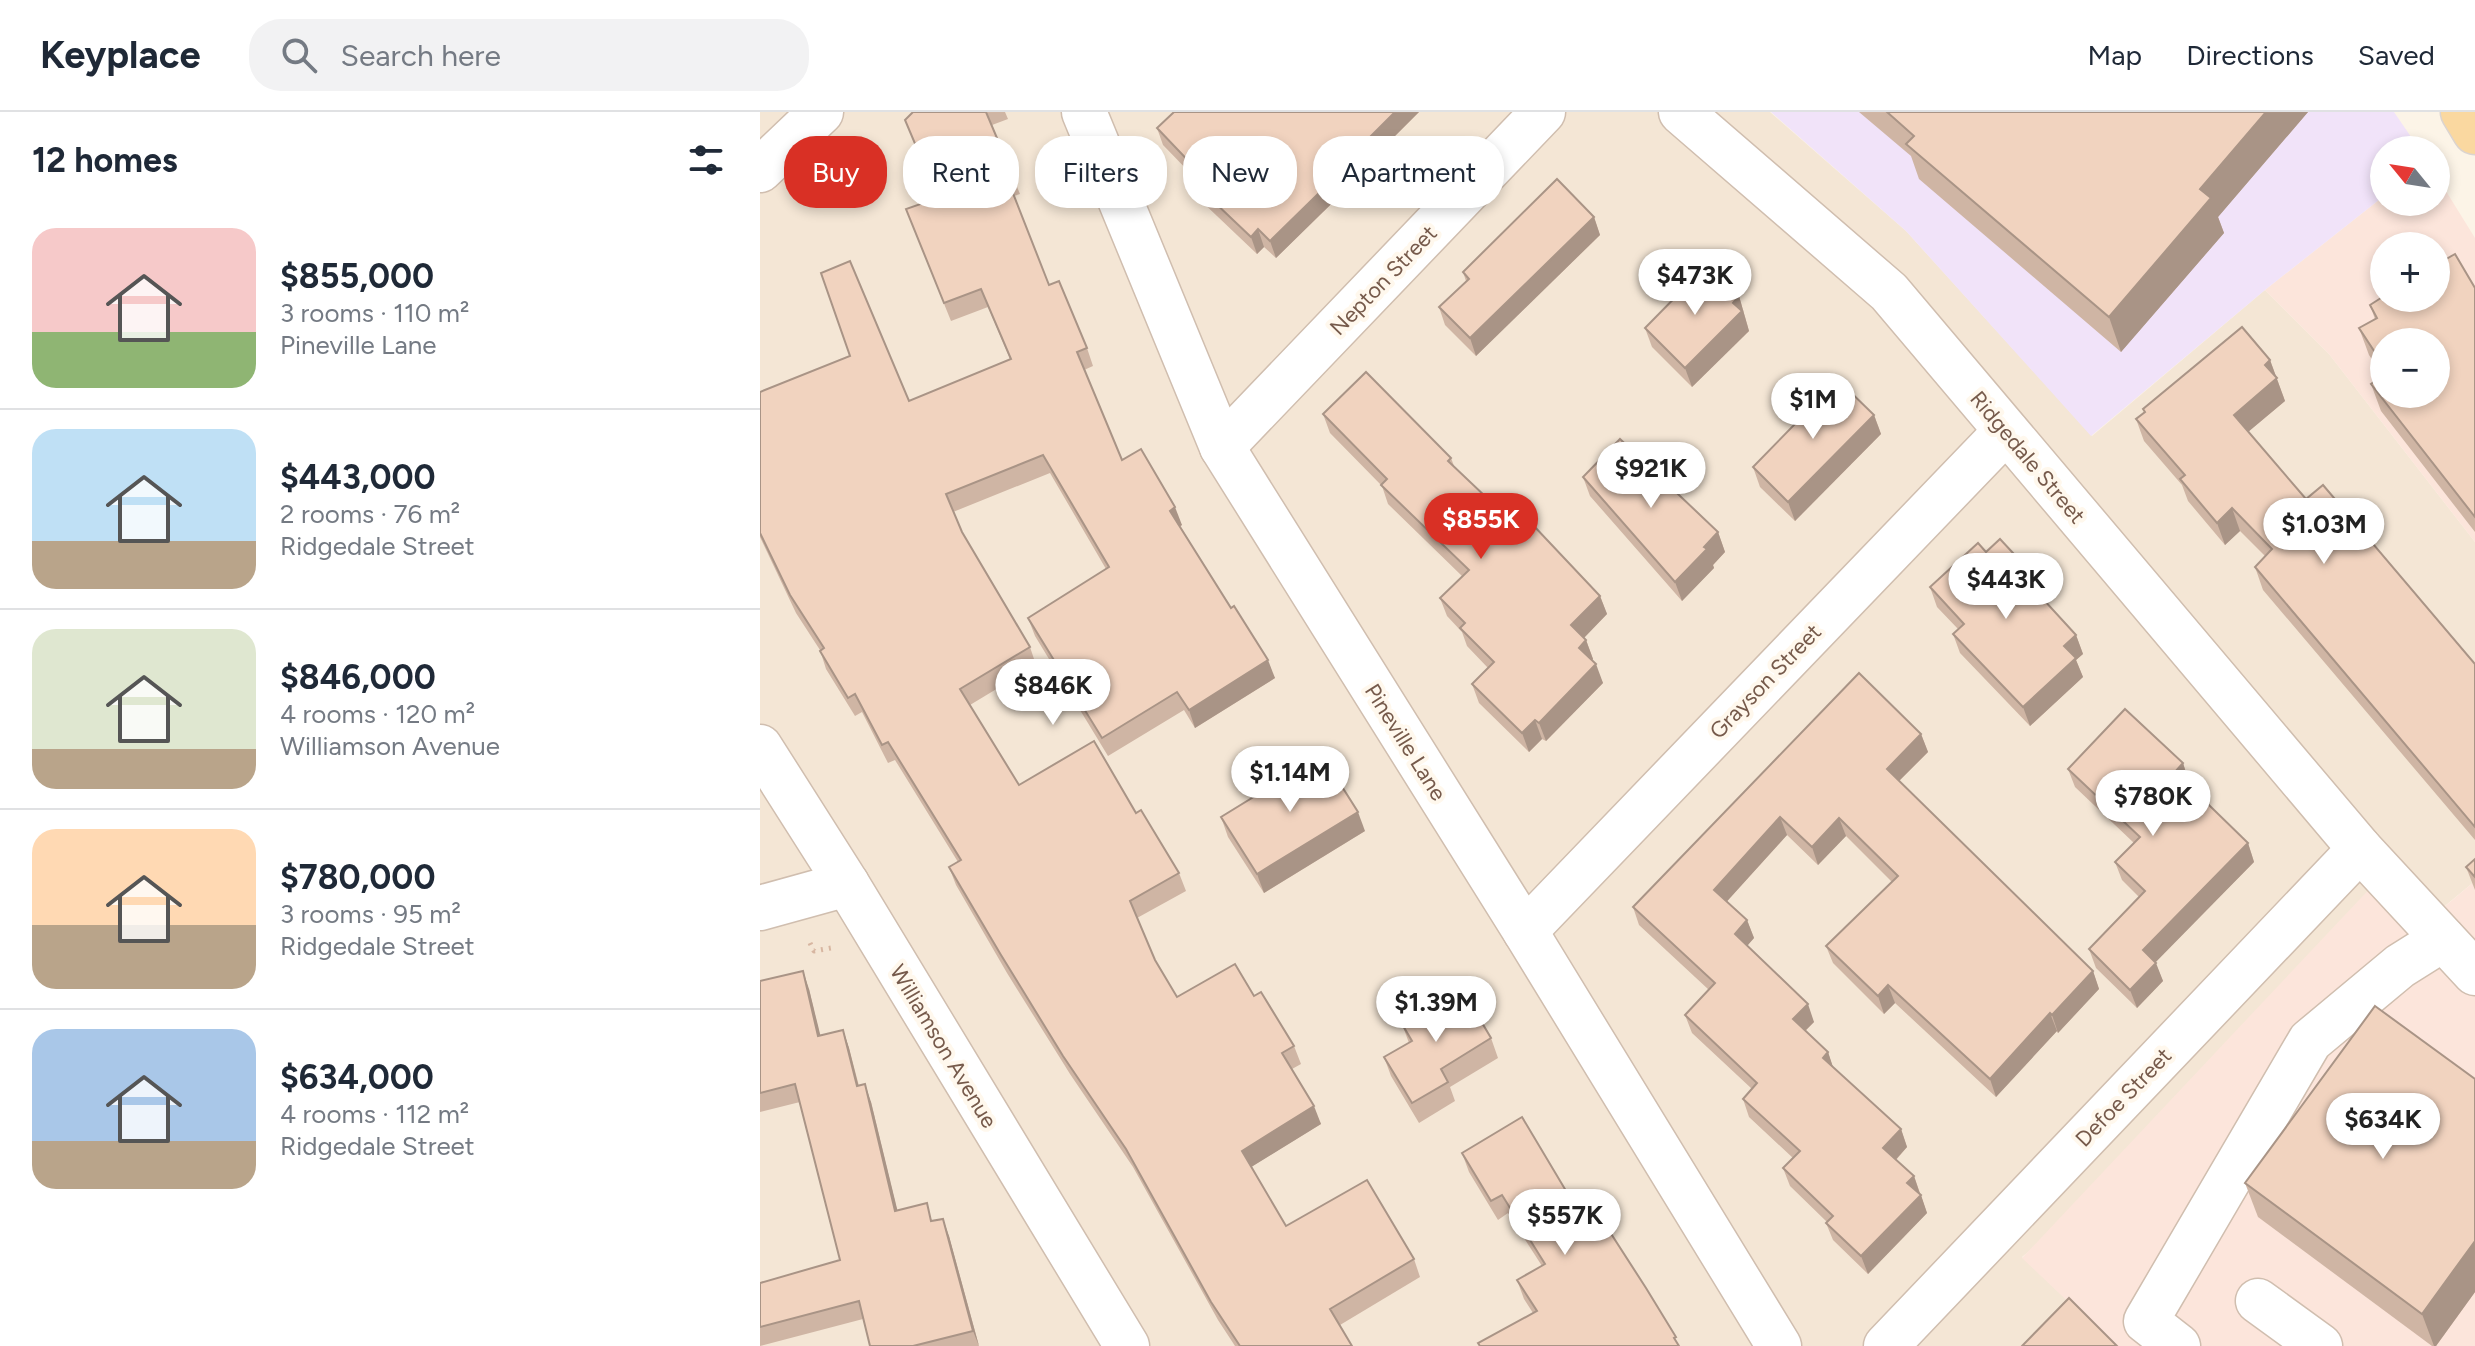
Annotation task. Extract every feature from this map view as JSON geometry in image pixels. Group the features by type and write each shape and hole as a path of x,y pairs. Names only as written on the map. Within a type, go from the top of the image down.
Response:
{"main road":[{"path":"2463,112 2475,132"}],"street":[{"path":"760,170 821,112"},
{"name":"Pineville Lane","path":"1084,112 1222,447 1525,931 1779,1346"},
{"name":"Nepton Street","path":"1222,447 1543,112"},
{"name":"Ridgedale Street","path":"1681,112 1889,292 2360,849 2475,973"},
{"name":"Grayson Street","path":"1525,931 2006,431"},
{"name":"Williamson Avenue","path":"760,747 847,884 1127,1346"},
{"name":"Defoe Street","path":"1886,1346 2360,849"},
{"path":"760,908 847,884"},
{"path":"2178,1346 2146,1321 2310,1041 2400,966 2443,939"},
{"path":"2258,1301 2303,1341"}],"path":[{"path":"808,939 814,951 831,948"}],"shaded area":[{"path":"760,112 1770,112 1906,231 2092,436 2265,290 2329,354 2475,542 2475,881 2022,1257 2115,1346 760,1346"},
{"path":"1771,112 2394,112 2410,136 2370,136 2370,207 2265,290 2091,436 1906,231"},
{"path":"2450,198 2475,238 2475,542 2371,408 2450,408 2450,328 2370,328 2370,407 2329,354 2265,290 2370,207 2370,216 2450,216"},
{"path":"2475,881 2475,1346 2115,1346 2022,1258 2376,882 2418,929"}],"building":[{"path":"913,112 986,112 996,136 912,136 905,120"},
{"path":"1174,112 1395,112 1371,136 1313,136 1313,199 1270,241 1258,229 1251,237 1220,208 1297,208 1297,136 1183,136 1183,155 1157,128"},
{"path":"1887,112 2266,112 2200,189 2211,198 2109,317 1906,144 1914,136"},
{"path":"1557,179 1594,217 1470,338 1439,307 1469,279 1463,272"},
{"path":"1019,208 1049,285 1059,281 1087,348 1077,352 1122,460 1141,449 1175,507 1170,511 1268,660 1189,710 1177,692 1102,738 1028,618 1109,567 1043,455 946,494 962,532 1030,647 960,689 1019,785 1094,741 1136,813 1141,810 1179,873 1130,901 1155,960 1177,997 1235,964 1254,996 1261,992 1294,1046 1282,1053 1314,1106 1242,1151 1286,1226 1367,1180 1414,1259 1330,1309 1352,1346 1240,1346 1211,1302 1126,1149 1063,1056 949,867 961,860 888,742 882,745 855,694 848,698 820,651 824,648 790,595 760,533 760,392 850,356 821,273 850,261 909,401 1011,359 981,289 944,303 906,209"},
{"path":"2455,254 2475,288 2475,517 2390,408 2450,408 2450,328 2370,328 2370,345 2359,328 2377,318 2374,312 2450,312 2450,257"},
{"path":"1707,265 1739,296 1733,303 1742,311 1685,368 1645,328"},
{"path":"2242,327 2270,360 2265,365 2277,378 2234,415 2306,499 2323,485 2475,664 2475,827 2255,567 2272,549 2232,508 2217,523 2180,479 2185,475 2136,419 2145,412 2143,409"},
{"path":"1366,372 1451,458 1448,461 1507,517 1517,508 1600,596 1571,625 1586,640 1579,648 1596,664 1539,723 1535,720 1522,733 1472,684 1494,662 1460,628 1465,623 1440,598 1469,570 1381,485 1387,479 1323,414"},
{"path":"1838,380 1874,415 1788,502 1753,467"},
{"path":"1620,439 1718,532 1704,547 1707,549 1675,582 1583,477"},
{"path":"2000,539 2027,568 2021,575 2076,635 2064,646 2076,658 2023,707 1953,634 1964,624 1930,587 1978,543 1986,552"},
{"path":"1859,673 1921,734 1887,769 2093,971 1990,1079 1888,985 1878,996 1826,946 1898,876 1839,818 1812,847 1780,817 1714,890 1747,920 1735,934 1808,1004 1793,1019 1828,1052 1823,1058 1901,1129 1883,1148 1914,1176 1907,1183 1921,1195 1861,1256 1826,1223 1833,1216 1783,1168 1800,1151 1743,1099 1757,1083 1685,1015 1715,983 1633,907"},
{"path":"2125,709 2183,763 2175,772 2248,843 2143,950 2156,963 2130,990 2089,949 2145,891 2115,862 2140,837 2068,769"},
{"path":"1322,755 1358,812 1257,874 1221,817"},
{"path":"2475,859 2475,877 2466,867"},
{"path":"803,971 818,1036 843,1030 857,1086 865,1084 895,1211 927,1203 931,1221 943,1219 973,1331 913,1346 870,1346 859,1301 760,1327 760,1283 840,1260 795,1084 760,1093 760,981"},
{"path":"1462,989 1491,1038 1441,1069 1448,1082 1412,1103 1384,1057 1412,1041 1402,1024"},
{"path":"2375,1006 2475,1079 2475,1241 2422,1314 2245,1183"},
{"path":"1522,1117 1584,1221 1597,1212 1679,1346 1480,1346 1478,1343 1537,1311 1517,1280 1545,1264 1502,1195 1491,1201 1462,1153"},
{"path":"2069,1298 2117,1346 2022,1346"}]}
